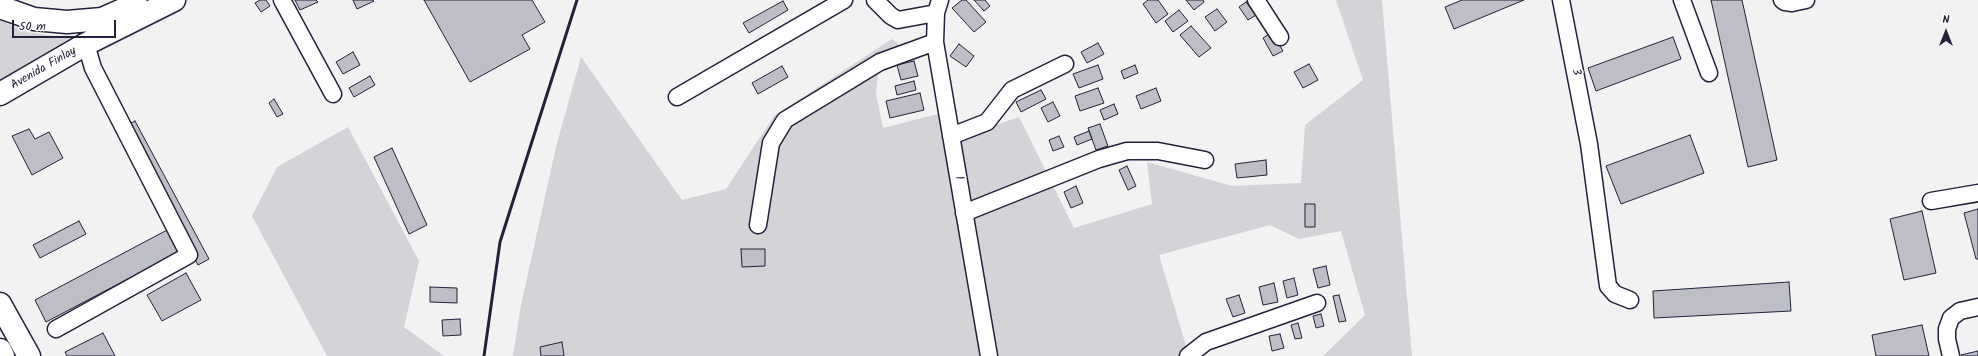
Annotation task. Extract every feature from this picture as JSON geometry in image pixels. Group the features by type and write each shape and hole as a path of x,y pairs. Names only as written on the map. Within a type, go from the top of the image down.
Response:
{"highway":[{"path":"0,6 34,19 67,22 102,19 143,0"},
{"name":"Avenida Finlay","path":"0,94 86,44 174,0"},
{"path":"0,304 29,356"},
{"path":"0,350 3,356"}],"street":[{"path":"282,0 333,94"},
{"path":"677,97 844,0"},
{"path":"876,0 891,16 898,20 938,7"},
{"path":"1256,0 1280,37"},
{"name":"3","path":"1561,0 1588,144 1608,286 1615,294 1630,300"},
{"path":"1682,0 1710,73"},
{"path":"1782,0 1792,3 1806,0"},
{"name":"1","path":"938,7 935,42 989,356"},
{"path":"758,225 771,143 785,120 880,62 935,42"},
{"path":"56,328 189,255 93,68 86,44"},
{"path":"951,136 987,122 1012,90 1065,64"},
{"path":"964,214 1100,159 1127,151 1158,151 1205,160"},
{"path":"1931,202 1978,193"},
{"path":"1188,356 1206,342 1317,303"},
{"path":"1951,356 1947,339 1947,328 1951,318 1960,311 1978,307"}],"shaded area":[{"path":"1336,0 1382,0 1412,356 1323,356 1365,315 1341,231 1299,239 1270,225 1159,255 1189,356 513,356 521,305 556,147 581,57 682,200 726,189 774,116 892,39 903,48 879,67 876,93 883,128 942,113 946,142 1019,117 1074,228 1152,204 1147,162 1232,186 1301,183 1305,125 1363,80"},
{"path":"0,20 27,32 68,38 114,32 0,95"},
{"path":"348,127 419,261 404,327 444,356 327,356 252,216 277,167"}],"building":[{"path":"260,0 266,0 270,6 261,12 255,3"},
{"path":"295,0 316,0 318,2 300,10"},
{"path":"353,0 373,0 374,1 357,9"},
{"path":"424,0 532,0 545,22 522,35 530,49 470,82"},
{"path":"962,0 966,0 986,22 974,32 952,8"},
{"path":"974,0 985,0 990,6 984,11"},
{"path":"1148,0 1158,0 1168,14 1156,23 1143,4"},
{"path":"1186,0 1203,0 1204,2 1194,10"},
{"path":"1462,0 1524,0 1454,29 1445,7"},
{"path":"1711,0 1742,0 1777,160 1748,167"},
{"path":"783,1 788,10 749,33 743,23"},
{"path":"1246,2 1256,15 1248,20 1239,7"},
{"path":"1217,9 1227,22 1215,31 1205,17"},
{"path":"1179,10 1188,21 1173,32 1165,21"},
{"path":"1191,26 1211,48 1199,57 1180,35"},
{"path":"1272,32 1283,51 1273,56 1263,38"},
{"path":"1673,37 1681,59 1596,91 1588,68"},
{"path":"1098,43 1104,54 1087,63 1081,52"},
{"path":"959,44 974,56 966,67 950,56"},
{"path":"353,52 360,65 343,74 336,62"},
{"path":"914,61 918,76 901,80 897,65"},
{"path":"1309,64 1318,80 1303,88 1294,72"},
{"path":"1098,65 1103,79 1079,88 1073,74"},
{"path":"1135,65 1138,73 1124,79 1121,71"},
{"path":"782,66 788,77 758,94 752,83"},
{"path":"370,76 375,85 354,97 349,88"},
{"path":"914,81 916,90 897,95 895,86"},
{"path":"1098,88 1104,103 1080,111 1075,96"},
{"path":"1156,88 1161,101 1141,109 1136,96"},
{"path":"1041,90 1046,99 1021,112 1016,102"},
{"path":"920,93 924,110 890,118 886,101"},
{"path":"274,99 283,114 277,117 269,103"},
{"path":"1053,102 1060,116 1048,122 1041,108"},
{"path":"1114,104 1118,114 1104,120 1100,110"},
{"path":"135,121 209,259 198,265 124,127"},
{"path":"1100,124 1108,146 1096,150 1088,128"},
{"path":"29,129 35,139 49,132 63,158 32,175 12,136"},
{"path":"1089,131 1092,139 1077,145 1074,137"},
{"path":"1690,135 1704,173 1621,204 1606,166"},
{"path":"1059,136 1064,147 1053,151 1049,140"},
{"path":"392,148 427,225 409,234 374,157"},
{"path":"1266,160 1267,175 1237,178 1235,164"},
{"path":"1127,166 1136,186 1128,190 1119,170"},
{"path":"1076,186 1083,203 1071,208 1064,192"},
{"path":"1305,204 1315,204 1315,227 1305,227"},
{"path":"1978,209 1978,259 1976,259 1964,213"},
{"path":"1922,211 1936,273 1904,280 1890,219"},
{"path":"79,221 86,234 40,258 33,245"},
{"path":"169,229 181,251 46,322 35,300"},
{"path":"741,249 765,249 765,266 742,267"},
{"path":"1326,266 1330,285 1318,288 1313,269"},
{"path":"186,273 201,300 162,321 147,295"},
{"path":"1294,278 1298,295 1287,298 1283,281"},
{"path":"1789,282 1791,311 1654,318 1653,291"},
{"path":"1274,283 1278,302 1263,305 1259,287"},
{"path":"430,287 457,288 457,303 430,302"},
{"path":"1239,295 1245,313 1233,317 1226,299"},
{"path":"1339,295 1346,321 1339,322 1333,296"},
{"path":"1321,314 1324,326 1316,328 1313,316"},
{"path":"460,319 461,335 443,336 442,320"},
{"path":"1298,323 1302,338 1295,339 1291,325"},
{"path":"1922,325 1929,356 1876,356 1872,335"},
{"path":"103,333 115,356 67,356 65,352"},
{"path":"1280,334 1284,348 1272,351 1269,336"},
{"path":"562,342 564,356 541,356 540,347"},
{"path":"1978,351 1978,356 1961,355"}],"railway":[{"path":"484,356 500,242 577,0"}]}
